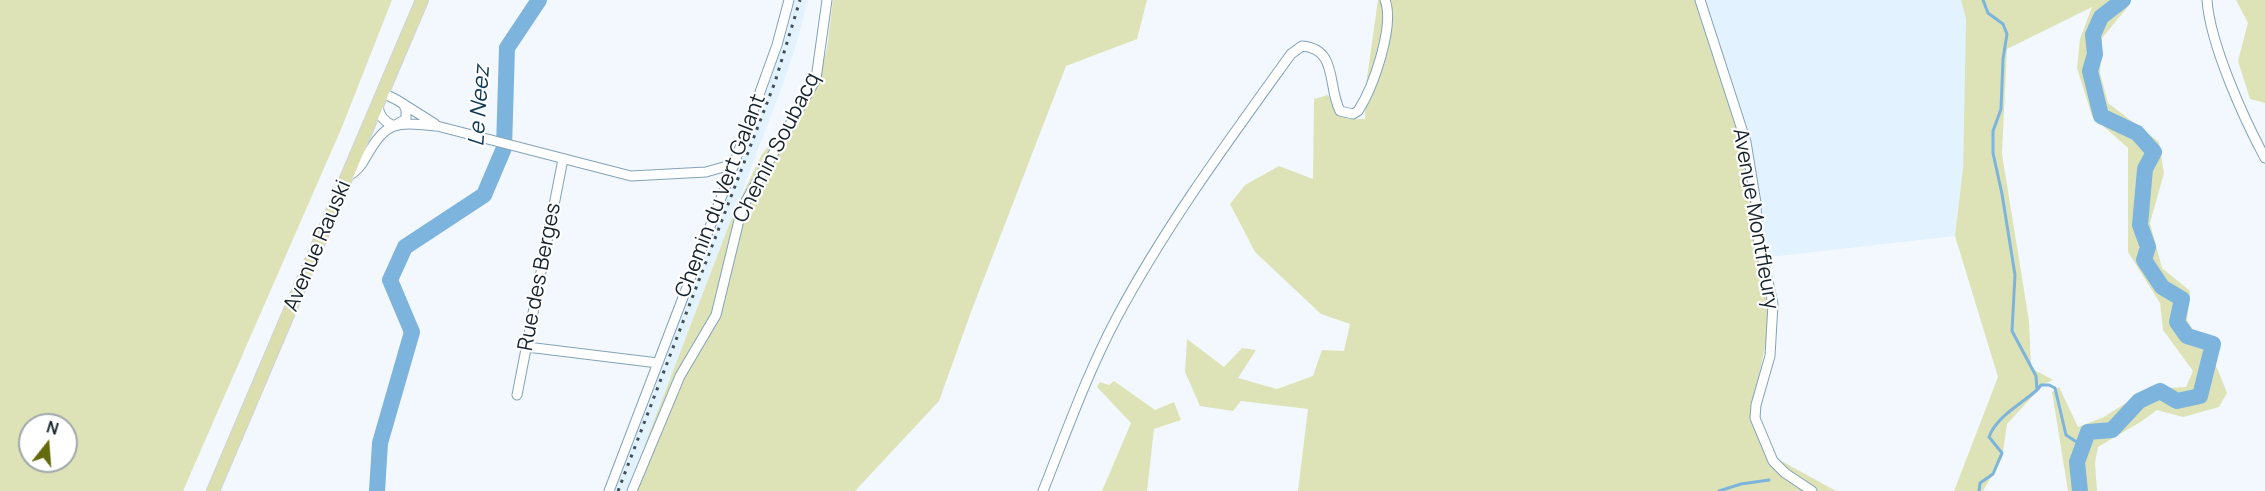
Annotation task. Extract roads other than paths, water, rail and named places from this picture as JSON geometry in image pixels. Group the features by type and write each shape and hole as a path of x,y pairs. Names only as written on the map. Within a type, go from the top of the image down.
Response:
{"main road":[{"name":"Avenue Rauski","path":"213,491 422,0"}],"street":[{"name":"Chemin du Vert Galant","path":"609,491 734,164 777,45 789,0"},
{"name":"Chemin Soubacq","path":"632,491 680,376 716,315 742,208 816,79 827,0"},
{"path":"1043,491 1080,396 1116,320 1182,206 1291,54 1302,46 1314,47 1323,53 1328,61 1334,99 1340,111 1353,114 1358,111 1379,58 1389,21 1386,0"},
{"name":"Avenue Montfleury","path":"1700,0 1746,142 1756,203 1757,234 1773,304 1770,356 1756,405 1755,418 1773,461 1785,473 1812,491"},
{"path":"2207,0 2217,44 2231,83 2265,158"},
{"path":"383,93 437,126"},
{"path":"348,177 358,171 381,133 406,119 404,105"},
{"path":"378,106 381,117 394,126 420,124 437,126 631,176 706,172 734,164"},
{"name":"Rue des Berges","path":"518,395 563,159"},
{"path":"527,347 658,363"}],"waterway":[{"name":"Le Neez","path":"377,491 380,443 412,332 390,280 405,247 484,195 504,148 507,48 539,0"},
{"path":"1979,491 1980,483 1993,474 2002,453 1989,437 1992,430 2003,417 2037,390 2036,376 2012,331 2015,275 1993,153 1993,131 2001,109 2003,59 2007,34 2003,24 1988,13 1983,0"},
{"path":"2080,491 2077,462 2088,432 2112,430 2139,401 2160,391 2177,401 2200,396 2213,344 2187,336 2177,322 2182,299 2162,287 2144,260 2148,247 2140,225 2145,169 2154,152 2137,133 2101,116 2090,71 2095,54 2093,35 2101,17 2123,0"},
{"path":"2038,389 2041,385 2055,388 2066,435 2075,441 2084,442"},
{"path":"1719,491 1741,484 1769,480"}],"railway":[{"path":"618,491 775,82 800,0"}]}
